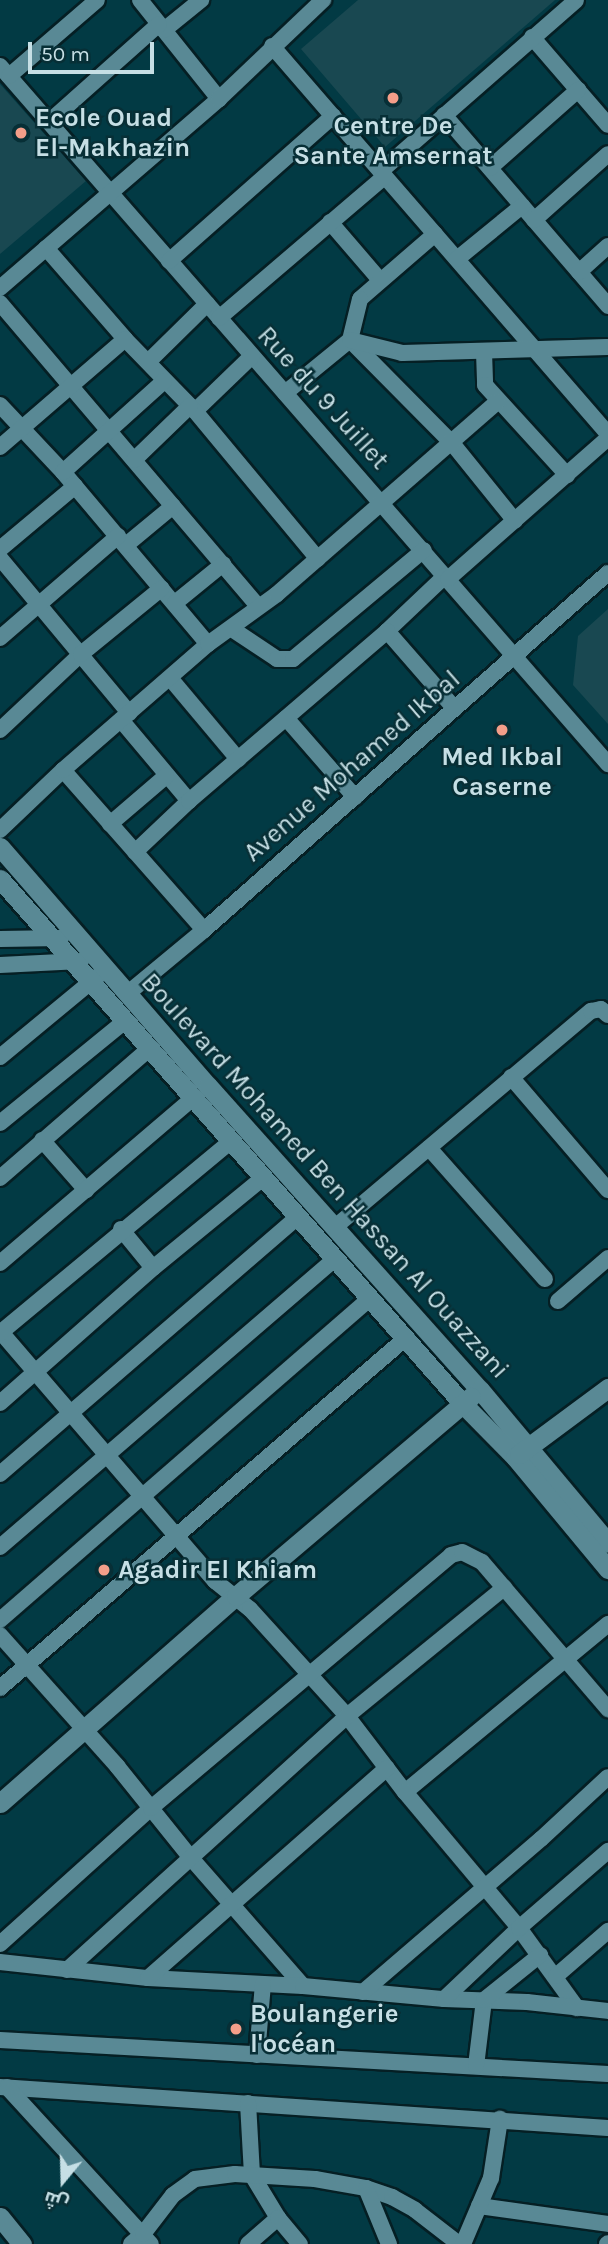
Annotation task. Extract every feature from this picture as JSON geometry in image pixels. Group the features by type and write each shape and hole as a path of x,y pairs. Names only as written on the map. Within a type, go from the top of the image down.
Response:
{"street":[{"path":"4,71 97,0"},
{"path":"140,0 219,99"},
{"path":"48,122 162,27 201,0"},
{"path":"0,288 108,191 219,99 323,0"},
{"path":"219,318 330,222 444,115 576,0"},
{"path":"532,37 608,125"},
{"path":"135,852 189,801 596,450 608,436 272,46"},
{"name":"Rue du 9 Juillet","path":"4,71 382,501 608,764"},
{"path":"490,168 578,90"},
{"path":"444,115 608,306"},
{"path":"169,261 333,116"},
{"path":"534,220 608,154"},
{"path":"457,259 522,206"},
{"path":"330,222 379,279"},
{"path":"285,393 350,340 360,299 379,279 435,234"},
{"path":"579,272 608,246"},
{"path":"46,248 164,381 193,408 318,559"},
{"path":"0,303 258,606"},
{"path":"148,362 207,304"},
{"path":"0,447 125,338"},
{"path":"350,340 402,353 608,347"},
{"path":"350,340 452,443 514,521"},
{"path":"484,352 485,385 567,475"},
{"path":"134,460 253,356"},
{"path":"63,472 164,381"},
{"path":"0,830 63,770 208,644 277,594 498,401"},
{"path":"0,405 63,472 208,644"},
{"path":"596,450 608,463"},
{"path":"0,549 75,486"},
{"path":"0,638 37,604 173,506"},
{"path":"232,629 277,659 293,659 424,550"},
{"path":"0,558 81,654 166,776 189,801"},
{"path":"175,603 223,564"},
{"name":"Avenue Mohamed Ikbal","path":"127,994 204,930 608,573"},
{"path":"0,730 81,654 162,588"},
{"path":"387,631 455,709"},
{"path":"170,678 238,758"},
{"path":"286,718 355,797"},
{"path":"63,770 204,930"},
{"path":"110,824 166,776"},
{"name":"Boulevard Mohamed Ben Hassan Al Ouazzani","path":"0,847 127,994 480,1390 608,1569"},
{"name":"Boulevard Mohamed Ben Hassan Al Ouazzani","path":"0,879 407,1337 463,1404 522,1452 608,1543"},
{"path":"0,939 53,939 77,935"},
{"path":"0,965 72,962 103,964"},
{"path":"0,1057 90,982 103,964"},
{"path":"335,1227 590,1011 600,1009 608,1015"},
{"path":"0,1123 125,1021"},
{"path":"0,1178 150,1048"},
{"path":"511,1077 608,1190"},
{"path":"0,1263 193,1098"},
{"path":"43,1140 86,1190"},
{"path":"231,1141 121,1229 0,1332 215,1581 236,1596 347,1716 405,1792 519,1928 577,2008"},
{"path":"429,1149 545,1279"},
{"path":"0,1404 153,1268 263,1178"},
{"path":"0,1474 298,1216"},
{"path":"121,1229 153,1268"},
{"path":"558,1301 608,1258"},
{"path":"0,1547 335,1259"},
{"path":"0,1620 371,1298"},
{"path":"0,1688 407,1337"},
{"path":"522,1452 608,1388"},
{"path":"0,1803 236,1596 480,1390"},
{"path":"0,1944 151,1808 451,1555 461,1552 477,1558 608,1709"},
{"path":"67,1969 347,1716 504,1588"},
{"path":"405,1792 608,1624"},
{"path":"0,1635 303,1986"},
{"path":"148,1978 387,1768"},
{"path":"363,1992 608,1777"},
{"path":"444,1999 519,1928 608,1851"},
{"path":"556,1976 608,1931"},
{"path":"476,2066 484,2000 526,1963 540,1955"},
{"path":"0,1962 148,1978 303,1986 444,1999 606,2009"},
{"path":"257,2054 263,1984"},
{"path":"0,2040 608,2074"},
{"path":"3,2087 608,2128"},
{"path":"3,2087 142,2241 173,2195 195,2179 252,2175 316,2179 366,2188 392,2197 415,2210 461,2244 491,2178 500,2119"},
{"path":"248,2103 252,2175 278,2218 300,2244"},
{"path":"366,2188 389,2244"},
{"path":"479,2206 608,2224"},
{"path":"0,2217 22,2244"},
{"path":"248,2244 278,2218"}],"shaded area":[{"name":"Centre De Sante Amsernat","path":"358,0 555,0 385,147 301,49"},
{"name":"Ecole Ouad El-Makhazin","path":"0,84 86,181 0,254"},
{"path":"608,609 608,724 573,685 578,636"}],"place":[{"name":"Centre De Sante Amsernat","path":"393,98"},
{"name":"Ecole Ouad El-Makhazin","path":"21,133"},
{"name":"Med Ikbal Caserne","path":"502,730"},
{"name":"Agadir El Khiam","path":"104,1570"},
{"name":"Boulangerie l'océan","path":"236,2029"}]}
